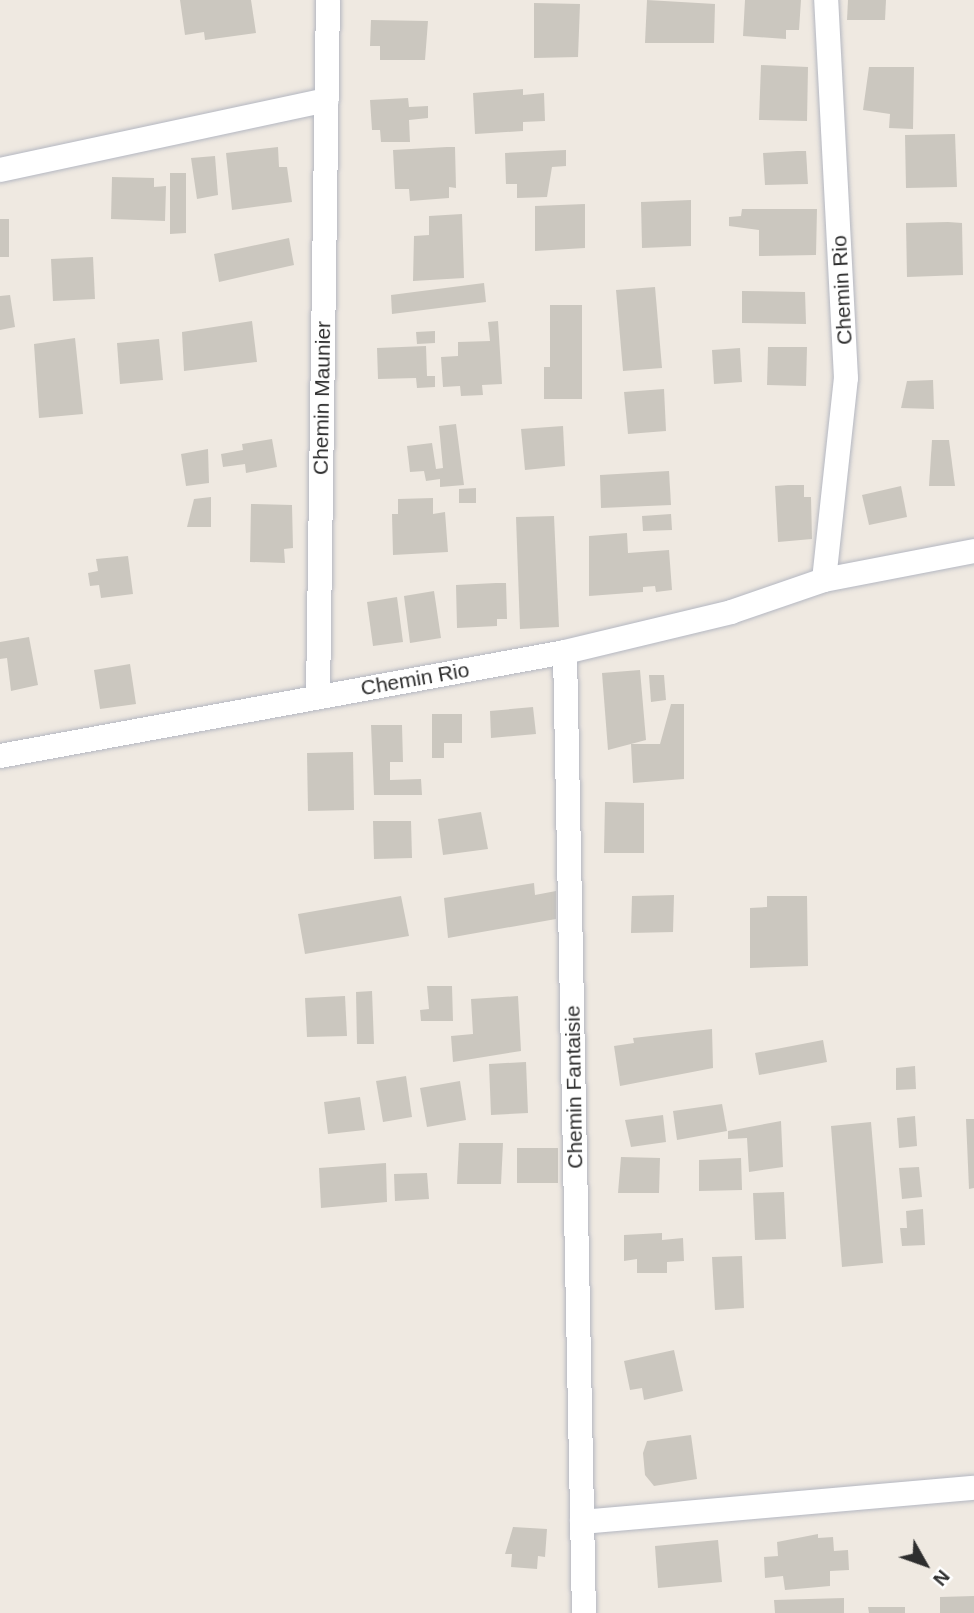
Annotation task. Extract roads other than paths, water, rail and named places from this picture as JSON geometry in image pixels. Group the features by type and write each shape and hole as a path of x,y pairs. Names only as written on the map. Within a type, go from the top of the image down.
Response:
{"street":[{"name":"Chemin Maunier","path":"318,696 328,0"},
{"name":"Chemin Rio","path":"824,580 846,378 826,0"},
{"path":"0,170 327,100"},
{"name":"Chemin Rio","path":"0,756 565,652 731,612 824,580 974,551"},
{"name":"Chemin Fantaisie","path":"565,652 584,1613"},
{"path":"582,1522 974,1488"}]}
